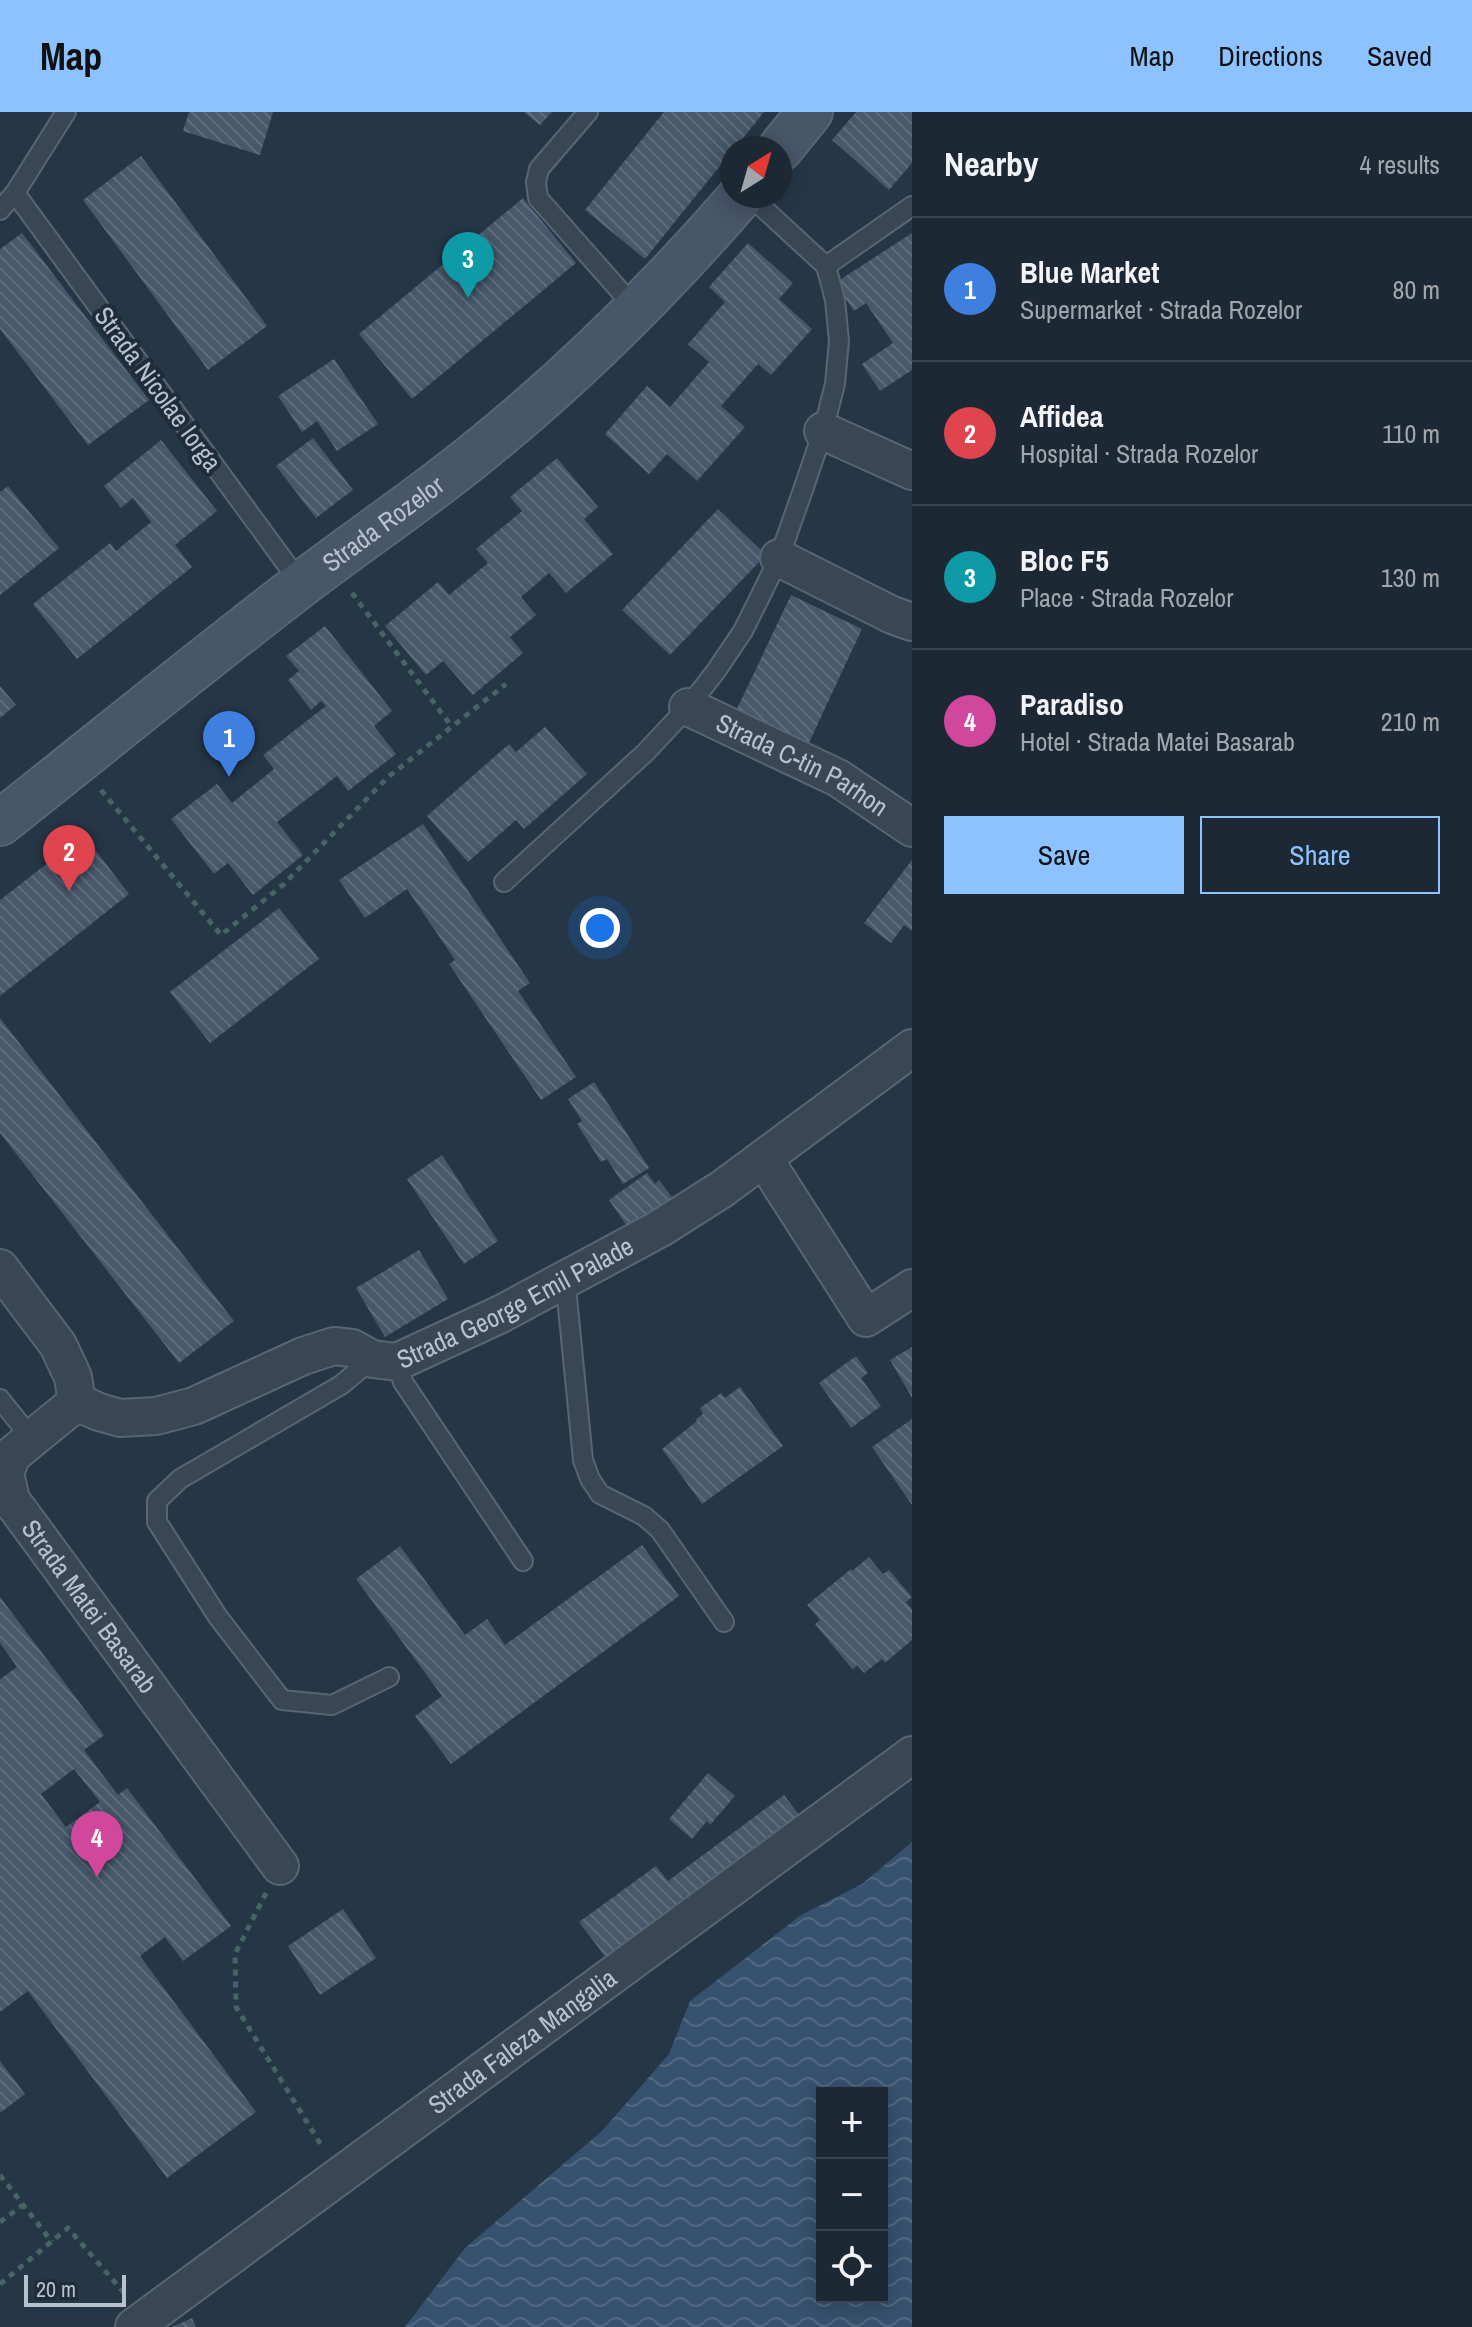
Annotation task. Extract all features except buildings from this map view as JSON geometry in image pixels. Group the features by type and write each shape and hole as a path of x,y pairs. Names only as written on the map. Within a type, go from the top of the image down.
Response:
{"street":[{"path":"791,136 810,112"},
{"name":"Strada Rozelor","path":"0,823 315,574 481,450 564,379 692,252 730,208"},
{"path":"823,431 912,471"},
{"path":"779,558 912,622"},
{"name":"Strada C-tin Parhon","path":"688,707 838,778 912,828"},
{"name":"Strada George Emil Palade","path":"77,1402 120,1418 156,1416 194,1406 303,1356 334,1346 352,1348 384,1360 501,1314 659,1229 722,1189 912,1048"},
{"path":"764,1159 866,1318 912,1288"},
{"path":"0,1268 58,1345 73,1377 77,1402 15,1451"},
{"name":"Strada Matei Basarab","path":"15,1451 5,1473 11,1500 280,1866"},
{"name":"Strada Faleza Mangalia","path":"140,2323 912,1755"}],"lane":[{"path":"0,210 15,193 66,112"},
{"path":"588,112 539,169 536,182 538,198 636,309"},
{"name":"Strada Nicolae Iorga","path":"15,193 315,574"},
{"path":"826,266 912,206"},
{"path":"504,882 646,752 688,707 743,631 779,558 823,431 835,384 839,341 835,300 826,266 763,208"},
{"path":"565,1277 583,1460 590,1479 600,1494 644,1516 660,1530 724,1622"},
{"path":"389,1677 332,1705 282,1700 218,1617 157,1522 157,1501 180,1479 384,1360 403,1382 523,1561"},
{"path":"0,1399 15,1451"}],"path":[{"path":"315,574 452,727"},
{"path":"77,761 221,935 284,884 388,777 506,684"},
{"path":"280,1866 235,1954 236,2007 340,2176"},
{"path":"0,2175 52,2242"},
{"path":"0,2222 23,2205"},
{"path":"0,2284 68,2228 140,2323"}],"water":[{"path":"912,1842 912,2327 405,2327 465,2248 602,2131 669,2054 690,2001 801,1915 862,1884"}],"place":[{"name":"Bloc F5","path":"468,298"},
{"name":"Blue Market","path":"229,777"},
{"name":"Affidea","path":"69,891"},
{"name":"Paradiso","path":"97,1877"}]}
